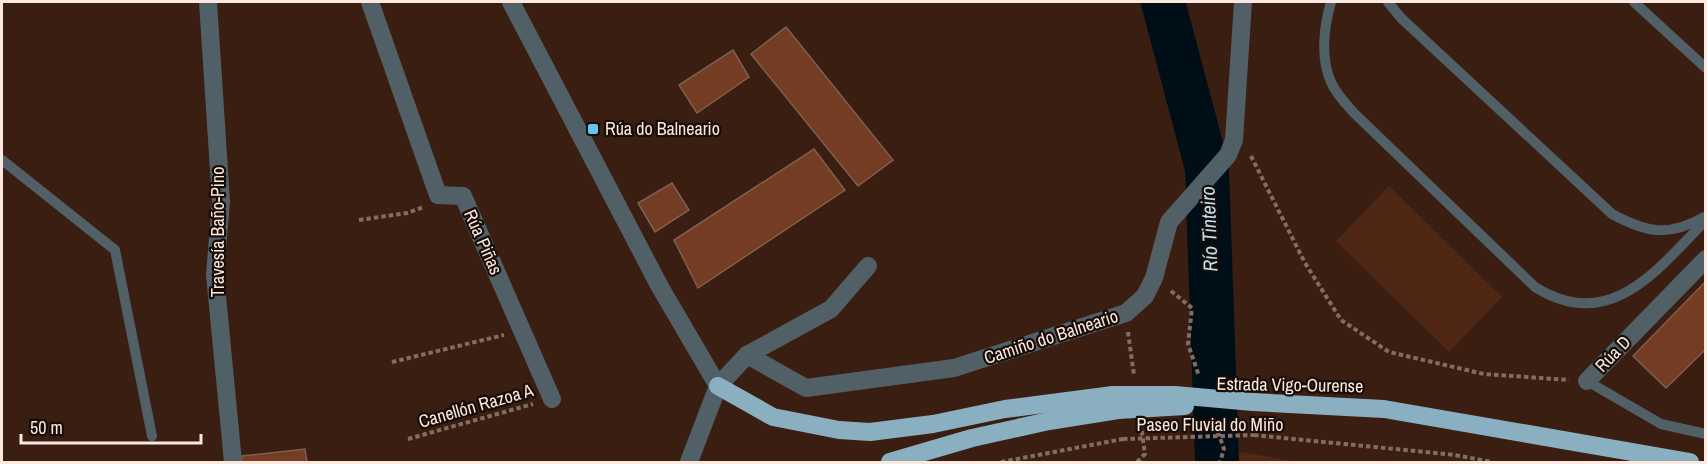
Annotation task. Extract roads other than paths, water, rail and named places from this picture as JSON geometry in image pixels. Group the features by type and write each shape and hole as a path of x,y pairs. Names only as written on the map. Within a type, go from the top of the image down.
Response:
{"highway":[{"path":"718,386 772,417 839,430 870,432 933,424 1005,409 1116,403"},
{"name":"Estrada Vigo-Ourense","path":"890,462 972,438 1116,403 1253,402 1384,409 1690,462"},
{"path":"1667,458 1706,462"}],"street":[{"name":"Travesía Baño-Pino","path":"208,2 221,201 215,275 233,462"},
{"name":"Rúa Piñas","path":"370,2 438,195 462,196 552,399"},
{"path":"511,2 660,287 718,386"},
{"name":"Camiño do Balneario","path":"747,355 806,388 954,368 1126,313 1145,296 1154,278 1169,222 1228,155 1234,140 1243,2"},
{"name":"Rúa D","path":"1587,381 1706,260"},
{"path":"688,462 718,386 747,355 831,309 868,266"}],"lane":[{"path":"1331,2 1325,46 1326,66 1331,82 1341,98 1535,287 1552,298 1570,303 1588,303 1609,300 1627,293 1650,278 1706,218"},
{"path":"1388,2 1401,18 1612,214 1647,230 1666,231 1706,218"},
{"path":"1634,2 1706,68"},
{"path":"2,160 115,250 152,436"},
{"name":"Rúa D","path":"1587,381 1661,424 1706,434"}],"waterway":[{"name":"Río Tinteiro","path":"1163,2 1207,168 1217,462"}],"place":[{"name":"Rúa do Balneario","path":"593,129"}]}
